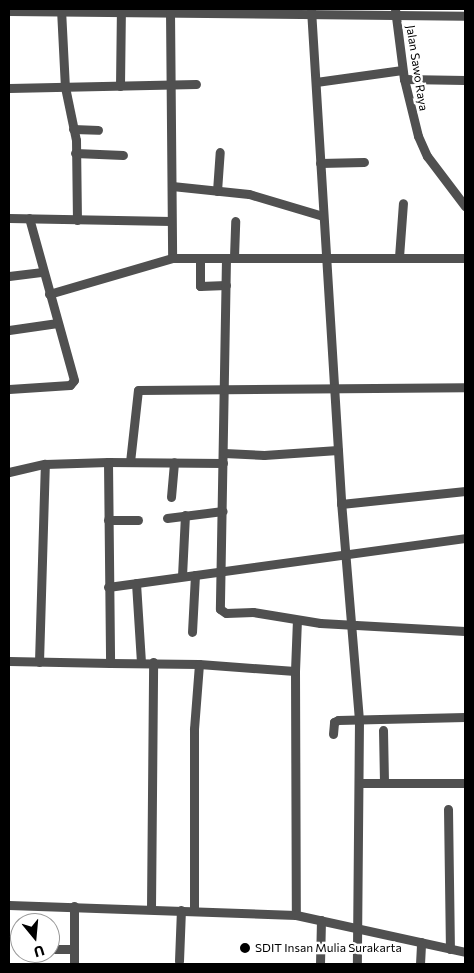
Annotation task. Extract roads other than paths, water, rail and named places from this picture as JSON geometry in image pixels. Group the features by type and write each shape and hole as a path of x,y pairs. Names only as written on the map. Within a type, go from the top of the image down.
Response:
{"street":[{"path":"61,10 65,87 76,153 77,220"},
{"path":"9,11 420,12 465,16"},
{"path":"120,86 121,11"},
{"path":"170,12 172,258"},
{"path":"311,12 324,256 341,504 359,720 360,782 357,964"},
{"name":"Jalan Sawo Raya","path":"395,13 403,74 427,156 465,206"},
{"path":"316,82 403,74 465,80"},
{"path":"9,88 196,84"},
{"path":"72,129 98,130"},
{"path":"217,191 220,152"},
{"path":"76,153 123,155"},
{"path":"320,163 364,162"},
{"path":"172,186 249,194 323,216"},
{"path":"399,257 403,203"},
{"path":"9,218 171,221"},
{"path":"9,389 73,383 29,218"},
{"path":"235,221 226,285 222,612 282,616 298,620 352,625 465,631"},
{"path":"49,294 172,258 324,256 465,258"},
{"path":"200,258 200,286 226,285"},
{"path":"9,276 44,272"},
{"path":"9,330 57,323"},
{"path":"130,462 138,390 224,391 465,388"},
{"path":"224,453 264,455 338,450"},
{"path":"9,472 46,464 108,462 223,463"},
{"path":"108,462 110,663"},
{"path":"171,498 174,462"},
{"path":"39,662 46,464"},
{"path":"341,504 465,490"},
{"path":"167,518 223,510"},
{"path":"182,576 185,515"},
{"path":"108,520 138,520"},
{"path":"108,587 182,576 345,557 465,538"},
{"path":"192,632 195,575"},
{"path":"136,583 141,663"},
{"path":"296,915 295,671 298,620"},
{"path":"9,661 153,662 295,671"},
{"path":"151,909 153,662"},
{"path":"194,910 194,729 200,664"},
{"path":"333,734 336,720 465,717"},
{"path":"384,730 384,782"},
{"path":"360,782 465,783"},
{"path":"448,809 450,949"},
{"path":"9,904 296,915 358,927 465,952"},
{"path":"74,906 74,964"},
{"path":"179,961 181,910"},
{"path":"320,964 321,920"},
{"path":"420,964 421,942"},
{"path":"60,949 74,949"}],"place":[{"name":"SDIT Insan Mulia Surakarta","path":"245,948"}]}
